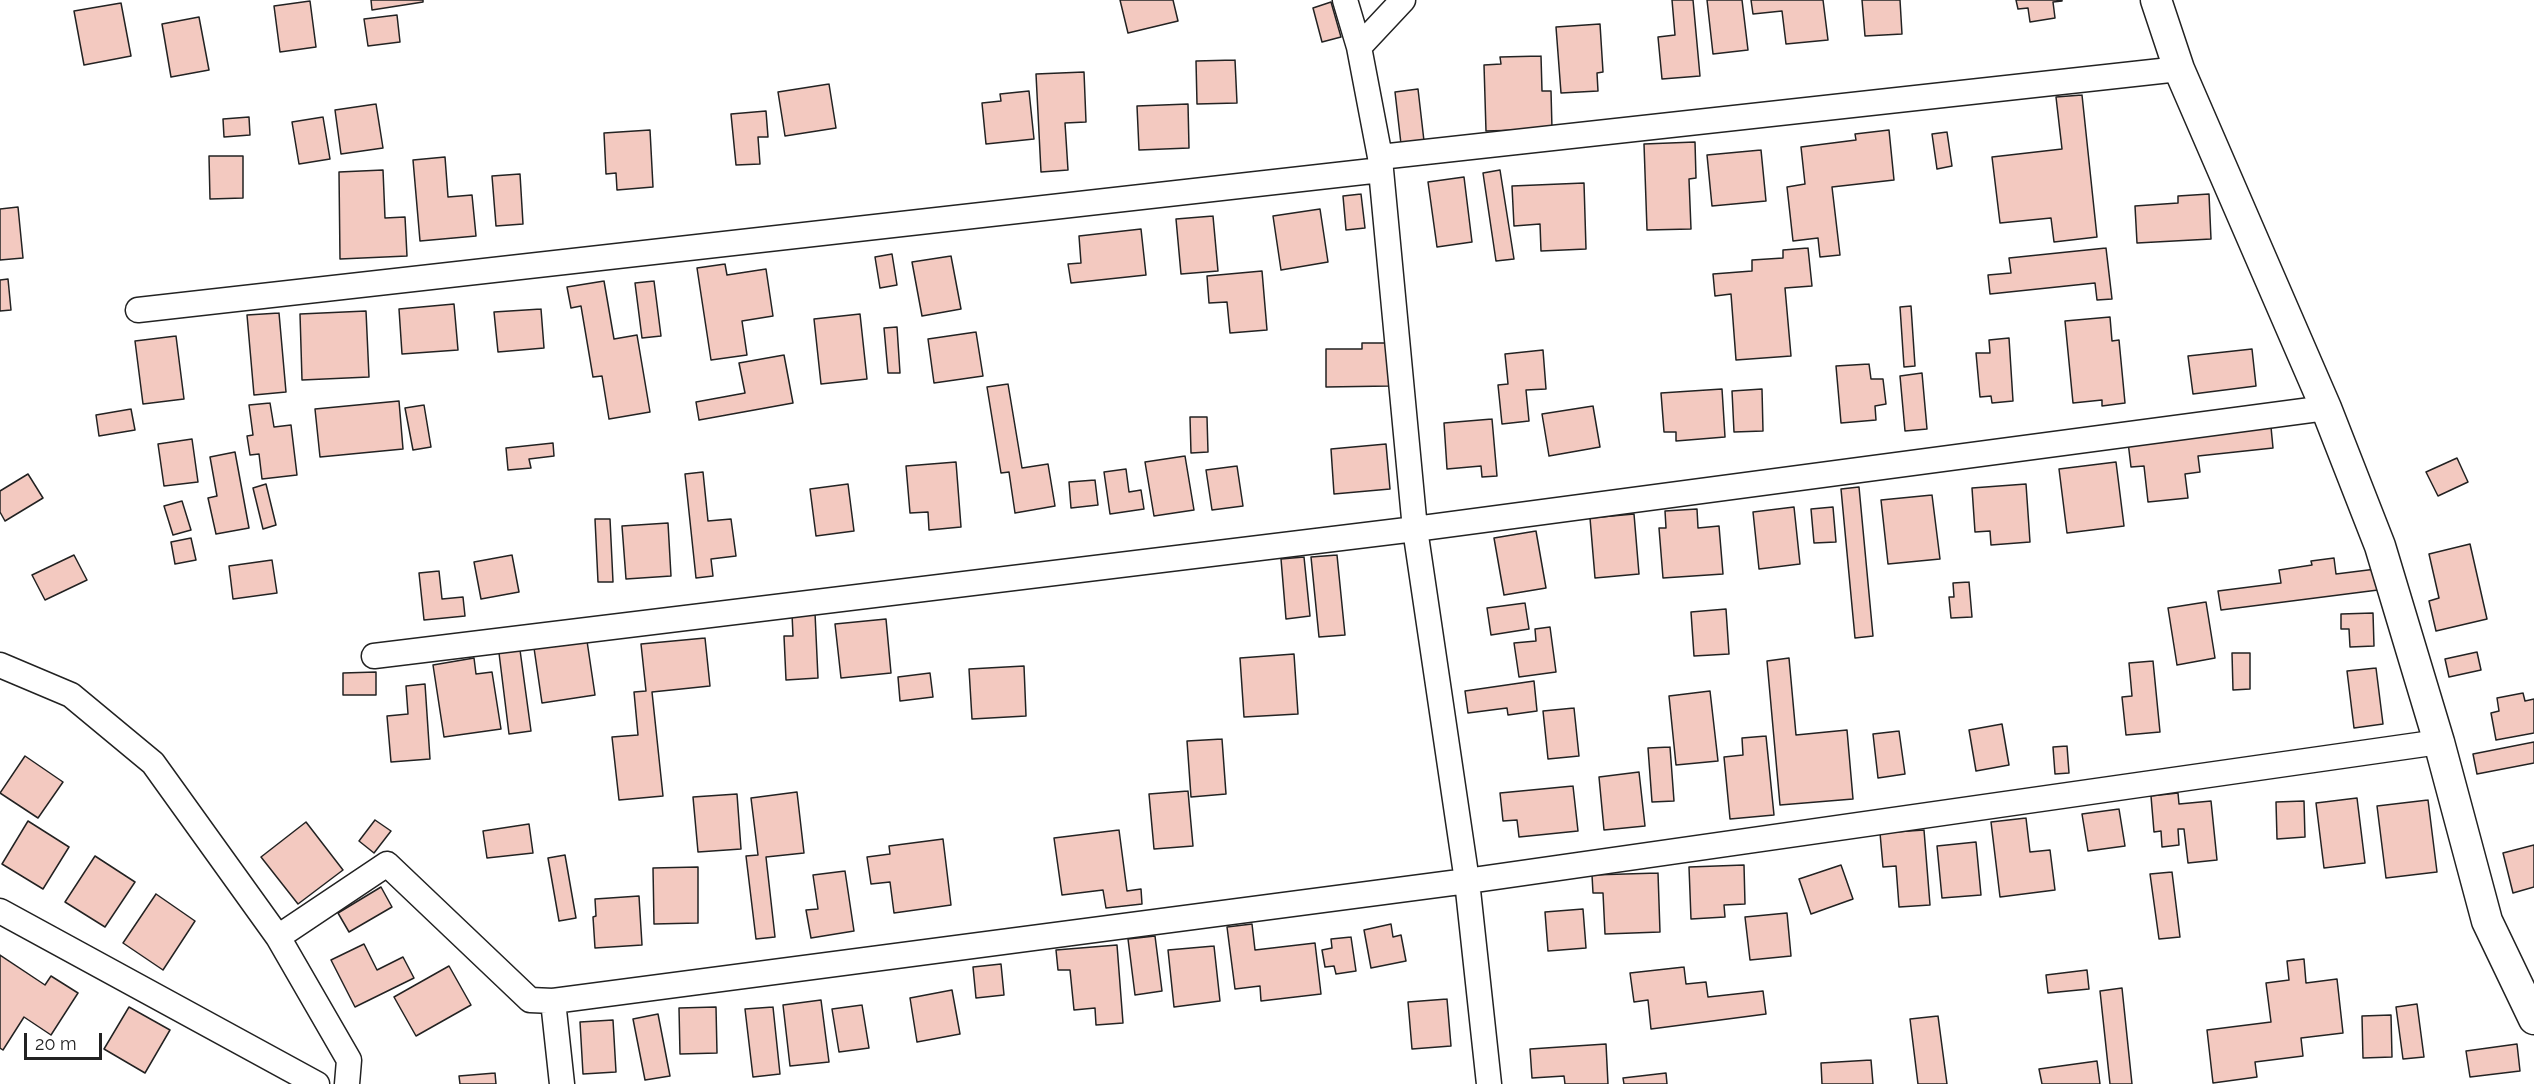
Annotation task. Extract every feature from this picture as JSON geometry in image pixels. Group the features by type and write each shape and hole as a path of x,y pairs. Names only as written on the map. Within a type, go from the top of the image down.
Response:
{"street":[{"path":"1345,0 1359,47 1380,164 1415,529 1467,880 1489,1084"},
{"path":"1359,47 1403,0"},
{"path":"2156,0 2179,69 2326,408 2380,546 2439,742 2487,921 2534,1019"},
{"path":"138,310 2179,69"},
{"path":"374,656 1415,529 2326,408"},
{"path":"0,665 71,695 153,763 278,938 350,1060 347,1084"},
{"path":"278,938 387,864 530,1000 552,1001 1467,880 2439,742"},
{"path":"0,911 317,1084"},
{"path":"552,1001 562,1084"}],"building":[{"path":"371,0 423,0 423,2 372,10"},
{"path":"1120,0 1173,0 1178,21 1128,33"},
{"path":"1672,0 1693,0 1700,76 1662,79 1658,37 1675,35"},
{"path":"1707,0 1742,0 1748,50 1713,54"},
{"path":"1751,0 1823,0 1828,40 1786,44 1782,11 1753,14"},
{"path":"1862,0 1900,0 1902,34 1865,36"},
{"path":"2016,0 2062,1 2053,2 2055,18 2030,22 2028,8 2018,9"},
{"path":"310,1 316,47 280,52 274,6"},
{"path":"1331,2 1341,37 1322,42 1313,8"},
{"path":"121,3 131,56 84,65 74,11"},
{"path":"397,15 400,42 368,46 364,19"},
{"path":"199,17 209,70 171,77 162,24"},
{"path":"1600,24 1603,72 1597,73 1598,91 1561,93 1556,27"},
{"path":"1541,56 1542,91 1551,91 1552,129 1486,131 1484,65 1501,64 1500,57"},
{"path":"1235,60 1237,103 1197,104 1196,61"},
{"path":"1084,72 1086,122 1065,123 1068,170 1041,172 1036,74"},
{"path":"829,84 836,128 785,136 778,92"},
{"path":"1418,89 1424,141 1401,144 1395,92"},
{"path":"1029,91 1034,139 986,144 982,103 1001,101 1000,94"},
{"path":"2082,95 2097,237 2054,242 2051,218 2000,223 1992,157 2062,149 2056,97"},
{"path":"376,104 383,148 341,154 335,110"},
{"path":"1188,104 1189,148 1139,150 1137,106"},
{"path":"766,111 768,137 758,137 760,164 736,165 731,114"},
{"path":"249,117 250,135 224,137 223,119"},
{"path":"323,117 330,159 299,164 292,122"},
{"path":"650,130 653,187 617,190 616,173 606,174 604,133"},
{"path":"1889,130 1894,180 1832,187 1840,255 1820,257 1818,238 1793,241 1787,187 1805,184 1801,147 1856,140 1855,134"},
{"path":"1947,132 1952,166 1937,169 1932,134"},
{"path":"1695,142 1696,178 1689,179 1691,229 1647,230 1644,144"},
{"path":"1761,150 1766,201 1712,206 1707,155"},
{"path":"209,156 243,156 243,198 210,199"},
{"path":"445,157 448,197 472,195 476,236 420,241 413,160"},
{"path":"383,170 385,218 405,217 407,256 340,259 339,172"},
{"path":"1500,170 1514,259 1496,261 1483,173"},
{"path":"520,174 523,224 496,226 492,176"},
{"path":"1464,177 1472,242 1437,247 1428,182"},
{"path":"1584,183 1586,249 1541,251 1540,224 1514,226 1512,186"},
{"path":"1361,194 1365,228 1346,230 1343,196"},
{"path":"2209,194 2211,239 2137,243 2135,206 2178,203 2178,196"},
{"path":"18,207 23,258 0,260 0,209"},
{"path":"1320,209 1328,262 1281,270 1273,216"},
{"path":"1213,216 1218,271 1181,274 1176,219"},
{"path":"1141,229 1146,275 1071,283 1068,264 1081,263 1079,236"},
{"path":"1808,248 1812,286 1785,288 1791,356 1736,360 1731,294 1715,296 1713,274 1752,271 1752,260 1783,258 1783,250"},
{"path":"2106,248 2112,299 2097,300 2095,283 1990,294 1988,275 2011,273 2009,258"},
{"path":"892,254 897,285 880,288 875,257"},
{"path":"951,256 961,309 922,316 912,262"},
{"path":"725,264 727,275 766,269 773,316 742,321 747,355 711,360 697,268"},
{"path":"1262,271 1267,330 1230,333 1227,302 1209,303 1207,276"},
{"path":"8,279 11,310 0,311 0,280"},
{"path":"604,281 614,339 637,335 650,412 609,419 602,376 593,377 581,306 571,308 567,287"},
{"path":"654,281 661,336 642,338 635,283"},
{"path":"454,304 458,350 402,354 399,309"},
{"path":"1911,306 1915,366 1904,367 1900,307"},
{"path":"541,309 544,348 498,352 494,312"},
{"path":"366,311 369,377 302,380 300,314"},
{"path":"279,313 286,392 254,395 247,315"},
{"path":"860,314 867,379 821,384 814,319"},
{"path":"2110,317 2112,341 2119,340 2125,403 2102,406 2102,400 2073,403 2065,321"},
{"path":"897,327 900,373 888,373 884,328"},
{"path":"976,332 983,376 934,383 928,339"},
{"path":"176,336 184,399 143,404 135,341"},
{"path":"2009,338 2013,401 1992,403 1991,396 1980,397 1976,353 1990,353 1989,340"},
{"path":"1362,343 1389,343 1390,386 1326,387 1326,349 1362,349"},
{"path":"2252,349 2256,386 2193,394 2188,356"},
{"path":"1543,350 1546,389 1526,390 1529,421 1502,424 1498,385 1508,384 1505,354"},
{"path":"784,355 793,403 699,420 696,402 745,393 739,363"},
{"path":"1869,364 1871,379 1883,379 1886,404 1875,406 1876,420 1841,423 1836,366"},
{"path":"1922,373 1927,429 1905,431 1900,376"},
{"path":"1008,384 1022,468 1048,464 1055,506 1015,513 1009,472 1001,473 987,387"},
{"path":"1722,389 1725,437 1676,441 1676,432 1664,432 1661,393"},
{"path":"1762,389 1763,431 1734,432 1732,391"},
{"path":"399,401 403,449 320,457 315,409"},
{"path":"270,403 274,427 291,425 297,475 262,479 259,454 250,455 247,436 253,435 249,405"},
{"path":"424,405 431,447 413,450 405,408"},
{"path":"1593,406 1600,447 1549,456 1542,414"},
{"path":"131,409 135,430 99,436 96,415"},
{"path":"1190,417 1207,417 1208,452 1191,453"},
{"path":"1492,419 1497,476 1482,477 1481,466 1447,469 1444,423"},
{"path":"2271,427 2273,448 2198,456 2200,472 2185,474 2188,498 2148,502 2144,466 2131,467 2128,442"},
{"path":"192,439 198,482 164,486 158,444"},
{"path":"553,443 554,456 529,459 531,468 508,470 506,448"},
{"path":"1386,444 1390,489 1334,494 1331,449"},
{"path":"235,452 249,528 216,534 208,498 217,496 210,457"},
{"path":"1185,456 1194,510 1154,516 1145,462"},
{"path":"2457,458 2468,482 2438,496 2426,472"},
{"path":"956,462 961,527 929,530 928,512 910,513 906,466"},
{"path":"2116,462 2124,526 2067,533 2059,469"},
{"path":"1237,466 1243,506 1212,510 1206,470"},
{"path":"1126,469 1129,492 1141,490 1144,509 1110,514 1104,472"},
{"path":"703,472 708,521 731,519 736,556 711,559 713,576 696,578 685,474"},
{"path":"28,474 43,498 5,521 0,512 0,491"},
{"path":"1095,480 1098,505 1071,508 1069,482"},
{"path":"266,484 276,525 263,529 253,488"},
{"path":"848,484 854,531 816,536 810,489"},
{"path":"2026,484 2030,542 1991,545 1990,531 1975,532 1972,488"},
{"path":"1859,487 1873,636 1855,638 1841,489"},
{"path":"1932,495 1940,559 1888,564 1881,500"},
{"path":"182,501 191,530 173,535 164,506"},
{"path":"1794,507 1800,564 1759,569 1753,512"},
{"path":"1833,507 1836,542 1814,543 1811,509"},
{"path":"1697,509 1698,528 1719,526 1723,574 1663,578 1659,528 1666,528 1665,511"},
{"path":"1634,514 1639,574 1595,578 1590,518"},
{"path":"595,519 610,519 613,582 598,582"},
{"path":"668,523 671,576 626,579 622,526"},
{"path":"1536,531 1546,588 1504,595 1494,538"},
{"path":"191,538 196,560 175,564 171,542"},
{"path":"2470,544 2487,619 2436,631 2429,601 2439,598 2429,554"},
{"path":"74,555 87,580 45,600 32,575"},
{"path":"512,555 519,592 481,599 474,562"},
{"path":"1337,555 1345,635 1319,637 1311,557"},
{"path":"1304,557 1310,616 1286,619 1281,559"},
{"path":"2334,558 2336,574 2376,569 2378,590 2221,610 2218,591 2281,583 2279,570 2312,565 2311,561"},
{"path":"272,560 277,593 233,599 229,566"},
{"path":"439,571 442,599 463,597 465,616 424,620 419,573"},
{"path":"1969,582 1972,617 1951,618 1949,597 1954,597 1953,583"},
{"path":"2206,602 2215,658 2177,665 2168,608"},
{"path":"1525,603 1529,629 1491,635 1487,608"},
{"path":"1726,609 1729,654 1694,656 1691,612"},
{"path":"815,613 818,678 786,680 784,636 793,636 792,614"},
{"path":"2373,613 2374,646 2350,647 2349,629 2341,629 2341,614"},
{"path":"886,619 891,673 841,678 835,624"},
{"path":"1550,627 1556,672 1519,677 1514,643 1536,641 1535,629"},
{"path":"705,638 710,686 652,692 663,796 619,800 612,737 638,735 634,692 646,691 641,644"},
{"path":"587,641 595,695 542,703 534,648"},
{"path":"520,650 531,731 509,734 499,653"},
{"path":"2477,652 2481,670 2449,677 2445,659"},
{"path":"2232,653 2250,653 2250,689 2233,690"},
{"path":"1294,654 1298,714 1244,717 1240,658"},
{"path":"474,658 476,674 492,672 501,729 444,737 433,665"},
{"path":"1789,658 1796,735 1847,730 1853,799 1780,805 1767,661"},
{"path":"2153,661 2160,732 2126,735 2122,697 2132,696 2129,663"},
{"path":"1024,666 1026,716 972,719 969,669"},
{"path":"2376,668 2383,724 2354,728 2347,671"},
{"path":"376,672 376,695 343,695 343,673"},
{"path":"930,673 933,697 900,701 898,677"},
{"path":"1534,681 1537,711 1508,715 1507,708 1468,713 1465,691"},
{"path":"425,684 430,759 391,762 387,716 408,714 406,686"},
{"path":"1710,691 1718,761 1676,765 1669,696"},
{"path":"2523,693 2525,701 2534,699 2534,733 2496,740 2491,713 2499,711 2497,698"},
{"path":"1574,708 1579,756 1548,759 1543,711"},
{"path":"2002,724 2009,765 1976,771 1969,730"},
{"path":"1899,731 1905,774 1878,778 1873,734"},
{"path":"1766,736 1774,815 1730,819 1724,757 1743,755 1742,738"},
{"path":"1222,739 1226,794 1191,797 1187,741"},
{"path":"2534,742 2534,763 2477,774 2473,754"},
{"path":"2067,746 2069,773 2055,774 2053,747"},
{"path":"1670,747 1674,801 1652,802 1648,748"},
{"path":"25,756 63,782 38,818 0,793"},
{"path":"1639,772 1645,826 1604,830 1599,777"},
{"path":"1573,786 1578,831 1519,837 1517,820 1503,821 1500,793"},
{"path":"1188,791 1193,846 1154,849 1149,794"},
{"path":"797,792 804,853 766,857 775,937 756,939 746,856 758,855 751,798"},
{"path":"2178,793 2179,804 2211,801 2217,860 2188,863 2184,829 2178,829 2179,845 2162,847 2161,831 2154,832 2151,796"},
{"path":"737,794 741,849 698,852 693,797"},
{"path":"2357,798 2365,863 2324,868 2316,803"},
{"path":"2428,800 2437,872 2386,878 2377,806"},
{"path":"2304,801 2305,837 2277,839 2276,802"},
{"path":"2119,809 2125,846 2088,851 2082,814"},
{"path":"2026,818 2030,852 2050,850 2055,890 2000,897 1991,822"},
{"path":"375,820 391,831 374,853 359,841"},
{"path":"28,821 69,847 43,889 2,864"},
{"path":"306,822 343,870 298,904 261,857"},
{"path":"529,824 533,853 487,858 483,831"},
{"path":"1119,830 1127,891 1141,889 1142,904 1106,908 1103,890 1062,895 1054,838"},
{"path":"1924,830 1930,905 1899,907 1896,866 1883,867 1880,833"},
{"path":"943,839 951,905 894,913 890,882 871,884 867,857 890,854 889,846"},
{"path":"1976,842 1981,895 1942,898 1937,846"},
{"path":"2534,845 2534,887 2513,893 2503,853"},
{"path":"565,855 576,918 559,921 548,858"},
{"path":"95,856 135,882 105,927 65,902"},
{"path":"1744,865 1745,904 1724,905 1725,917 1691,919 1689,867"},
{"path":"1841,865 1853,899 1811,914 1799,879"},
{"path":"698,867 698,923 654,924 653,868"},
{"path":"845,871 854,931 811,938 806,910 818,909 813,875"},
{"path":"2172,872 2180,937 2159,939 2150,874"},
{"path":"1658,873 1660,932 1605,934 1603,893 1593,893 1592,875"},
{"path":"381,887 392,907 349,932 338,913"},
{"path":"156,894 195,921 163,970 123,943"},
{"path":"639,896 642,945 595,948 593,917 596,916 595,899"},
{"path":"1583,909 1586,948 1548,951 1545,912"},
{"path":"1787,913 1791,956 1750,960 1745,917"},
{"path":"1252,924 1255,950 1315,943 1321,994 1261,1001 1260,986 1235,989 1227,927"},
{"path":"1391,924 1393,937 1401,935 1406,961 1371,968 1364,930"},
{"path":"1155,936 1162,991 1135,995 1128,939"},
{"path":"1351,937 1356,971 1336,974 1334,966 1325,967 1322,950 1332,948 1331,939"},
{"path":"364,944 377,970 403,957 414,978 355,1007 331,960"},
{"path":"1117,945 1123,1023 1096,1025 1095,1008 1074,1010 1070,970 1058,970 1056,950"},
{"path":"1214,946 1220,1001 1174,1007 1168,950"},
{"path":"0,955 45,985 51,976 78,993 51,1035 24,1017 3,1050 0,1048"},
{"path":"2304,959 2306,983 2337,979 2343,1033 2301,1038 2303,1056 2255,1062 2257,1077 2213,1083 2207,1030 2271,1022 2266,983 2289,980 2287,961"},
{"path":"1001,964 1004,995 976,998 973,967"},
{"path":"449,966 471,1005 416,1036 394,997"},
{"path":"1684,967 1686,984 1706,982 1708,997 1763,991 1766,1014 1651,1029 1648,1000 1634,1002 1630,973"},
{"path":"2087,970 2089,989 2048,993 2046,975"},
{"path":"2122,988 2132,1084 2110,1084 2100,991"},
{"path":"952,990 960,1034 917,1042 910,998"},
{"path":"1447,999 1451,1046 1412,1049 1408,1002"},
{"path":"821,1000 829,1062 790,1066 783,1005"},
{"path":"2417,1004 2424,1057 2403,1059 2396,1007"},
{"path":"862,1005 869,1048 839,1052 832,1009"},
{"path":"129,1007 170,1030 145,1073 104,1049"},
{"path":"716,1007 717,1053 680,1054 679,1008"},
{"path":"773,1007 780,1074 753,1077 745,1009"},
{"path":"658,1014 670,1076 645,1080 633,1019"},
{"path":"2391,1015 2392,1057 2363,1058 2362,1016"},
{"path":"1938,1016 1947,1084 1918,1084 1910,1019"},
{"path":"613,1020 616,1072 583,1074 580,1022"},
{"path":"1606,1044 1608,1084 1565,1084 1564,1076 1532,1078 1530,1049"},
{"path":"2517,1044 2520,1071 2470,1077 2466,1051"},
{"path":"1871,1060 1873,1084 1822,1084 1821,1063"},
{"path":"2097,1061 2100,1084 2042,1084 2039,1069"},
{"path":"495,1073 496,1084 460,1084 459,1076"},
{"path":"1666,1073 1667,1084 1624,1084 1623,1078"}]}
